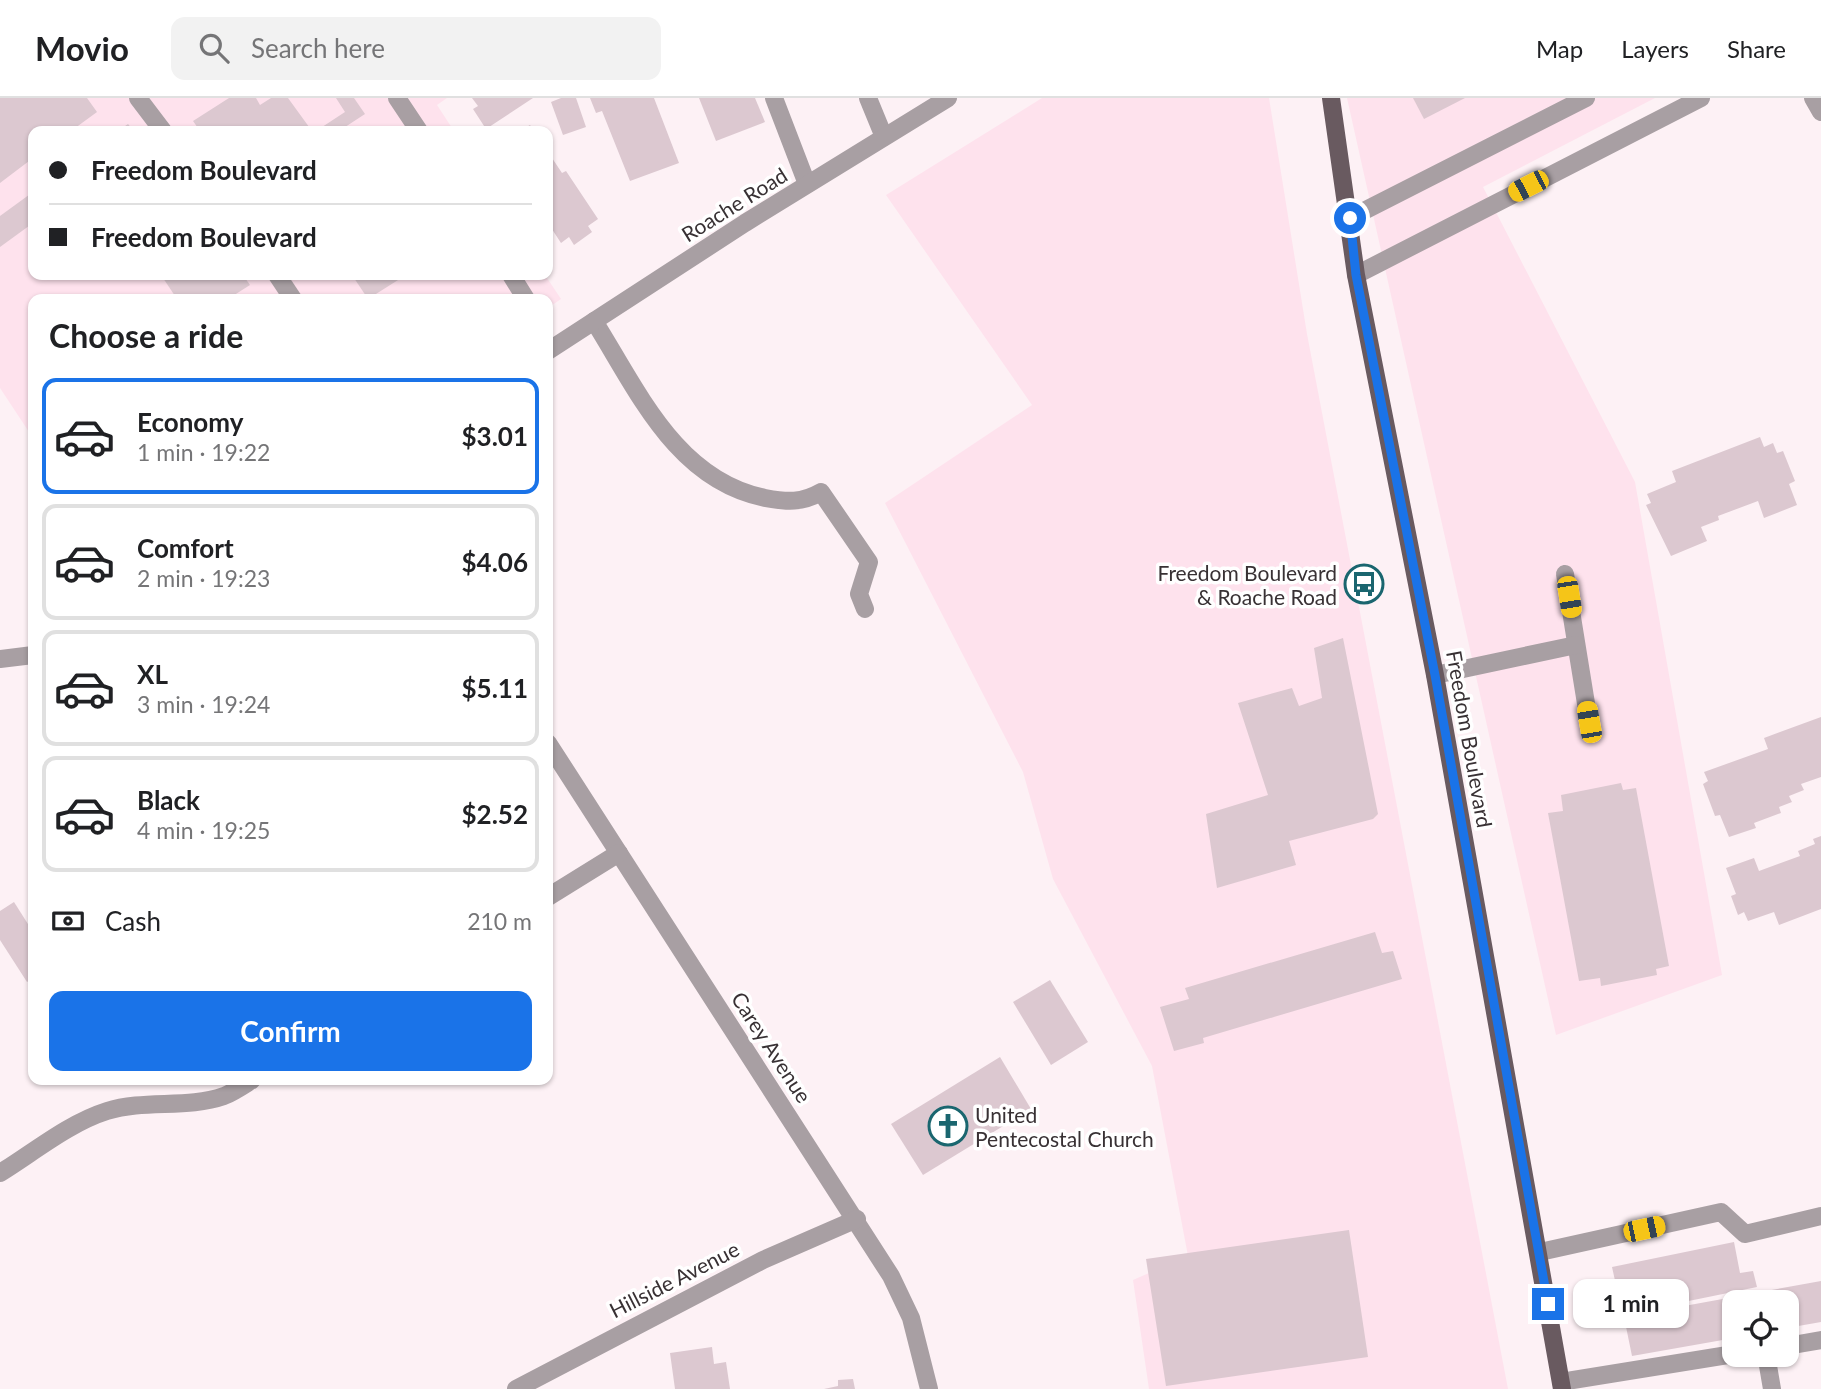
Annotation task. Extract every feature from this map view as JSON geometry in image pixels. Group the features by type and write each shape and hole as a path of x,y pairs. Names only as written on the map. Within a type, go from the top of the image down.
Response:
{"main road":[{"name":"Freedom Boulevard","path":"1331,98 1356,275 1435,675 1562,1386"}],"street":[{"path":"138,98 159,126"},
{"path":"397,98 416,126"},
{"path":"774,98 807,184"},
{"path":"868,98 884,137"},
{"name":"Roache Road","path":"553,342 594,321 947,98"},
{"path":"1350,218 1586,98"},
{"path":"1356,275 1701,98"},
{"path":"1813,98 1821,112"},
{"path":"594,321 674,446 703,472 746,494 768,499 805,502 821,492 869,562 859,594 865,609"},
{"path":"1565,574 1589,722"},
{"path":"1435,675 1576,645"},
{"path":"0,659 28,656"},
{"name":"Carey Avenue","path":"553,751 857,1219 911,1318 929,1389"},
{"path":"553,894 619,853"},
{"path":"0,1173 106,1111 135,1105 203,1101 226,1096 245,1085"},
{"path":"1540,1252 1721,1212 1745,1234 1821,1216"},
{"name":"Hillside Avenue","path":"516,1389 763,1260 857,1219"},
{"path":"1799,1344 1821,1340"},
{"path":"1562,1386 1722,1356"},
{"path":"1768,1367 1772,1389"}],"shaded area":[{"path":"0,98 447,98 437,105 451,126 28,126 28,280 548,280 561,299 553,305 553,294 28,294 28,430 0,388"},
{"path":"1042,98 1269,98 1307,334 1508,1389 1149,1389 1133,1280 1188,1256 1152,1066 1053,879 1023,772 885,503 1032,405 886,195"},
{"path":"1347,98 1655,98 1483,187 1635,482 1722,975 1556,1035"}],"building":[{"path":"0,98 87,98 97,112 78,126 28,126 28,162 0,183"},
{"path":"229,98 256,98 260,105 271,98 288,98 308,126 196,126 193,121"},
{"path":"336,98 354,98 365,114 347,126 324,126 345,112"},
{"path":"472,98 533,98 491,126 484,126 473,109 478,106"},
{"path":"561,98 576,98 586,127 563,135 551,102"},
{"path":"590,98 654,98 679,163 630,181 602,111 596,113"},
{"path":"699,98 755,98 765,122 716,141"},
{"path":"1413,98 1465,98 1424,119"},
{"path":"553,160 562,173 566,171 598,219 588,226 592,232 574,245 569,237 561,243 553,231"},
{"path":"28,196 28,227 0,247 0,216"},
{"path":"164,280 246,280 250,285 236,294 174,294"},
{"path":"355,280 398,280 376,294 365,294"},
{"path":"1760,437 1764,447 1773,443 1777,453 1783,451 1795,481 1789,484 1797,505 1764,518 1758,501 1718,516 1719,520 1701,527 1707,541 1671,556 1646,505 1651,503 1647,494 1676,482 1672,471"},
{"path":"1343,638 1378,814 1373,819 1289,841 1296,865 1217,888 1206,814 1268,795 1238,703 1292,688 1299,706 1322,698 1314,648"},
{"path":"1821,717 1821,777 1801,784 1804,790 1789,796 1792,802 1779,807 1781,813 1754,823 1756,828 1729,837 1720,815 1715,816 1703,784 1708,781 1704,772 1768,749 1764,738"},
{"path":"1621,783 1623,790 1636,788 1669,966 1656,969 1657,975 1601,986 1600,978 1579,981 1548,813 1563,811 1561,795"},
{"path":"1821,836 1821,909 1779,925 1774,912 1748,921 1744,912 1738,915 1731,896 1736,894 1726,868 1754,858 1759,871 1800,856 1798,851 1815,844 1813,839"},
{"path":"14,902 28,924 27,982 0,940 0,911"},
{"path":"1375,932 1382,953 1393,951 1402,979 1203,1038 1204,1043 1174,1051 1160,1007 1189,999 1185,988"},
{"path":"1050,980 1088,1042 1051,1065 1013,1002"},
{"path":"1000,1057 1031,1109 923,1175 891,1124"},
{"path":"1349,1230 1368,1357 1166,1386 1146,1259"},
{"path":"1734,1242 1740,1273 1753,1271 1757,1287 1722,1290 1722,1294 1630,1313 1628,1302 1620,1303 1612,1267"},
{"path":"1821,1281 1821,1322 1799,1326 1799,1290 1772,1290"},
{"path":"1722,1299 1722,1340 1632,1356 1624,1317"},
{"path":"712,1347 714,1364 726,1362 730,1389 675,1389 670,1353"},
{"path":"853,1379 855,1389 824,1389 838,1386 838,1380"}],"place":[{"name":"Freedom Boulevard & Roache Road","path":"1364,584"},
{"name":"United Pentecostal Church","path":"948,1126"}],"route":[{"path":"1350,218 1356,275 1435,675 1548,1304"}]}
